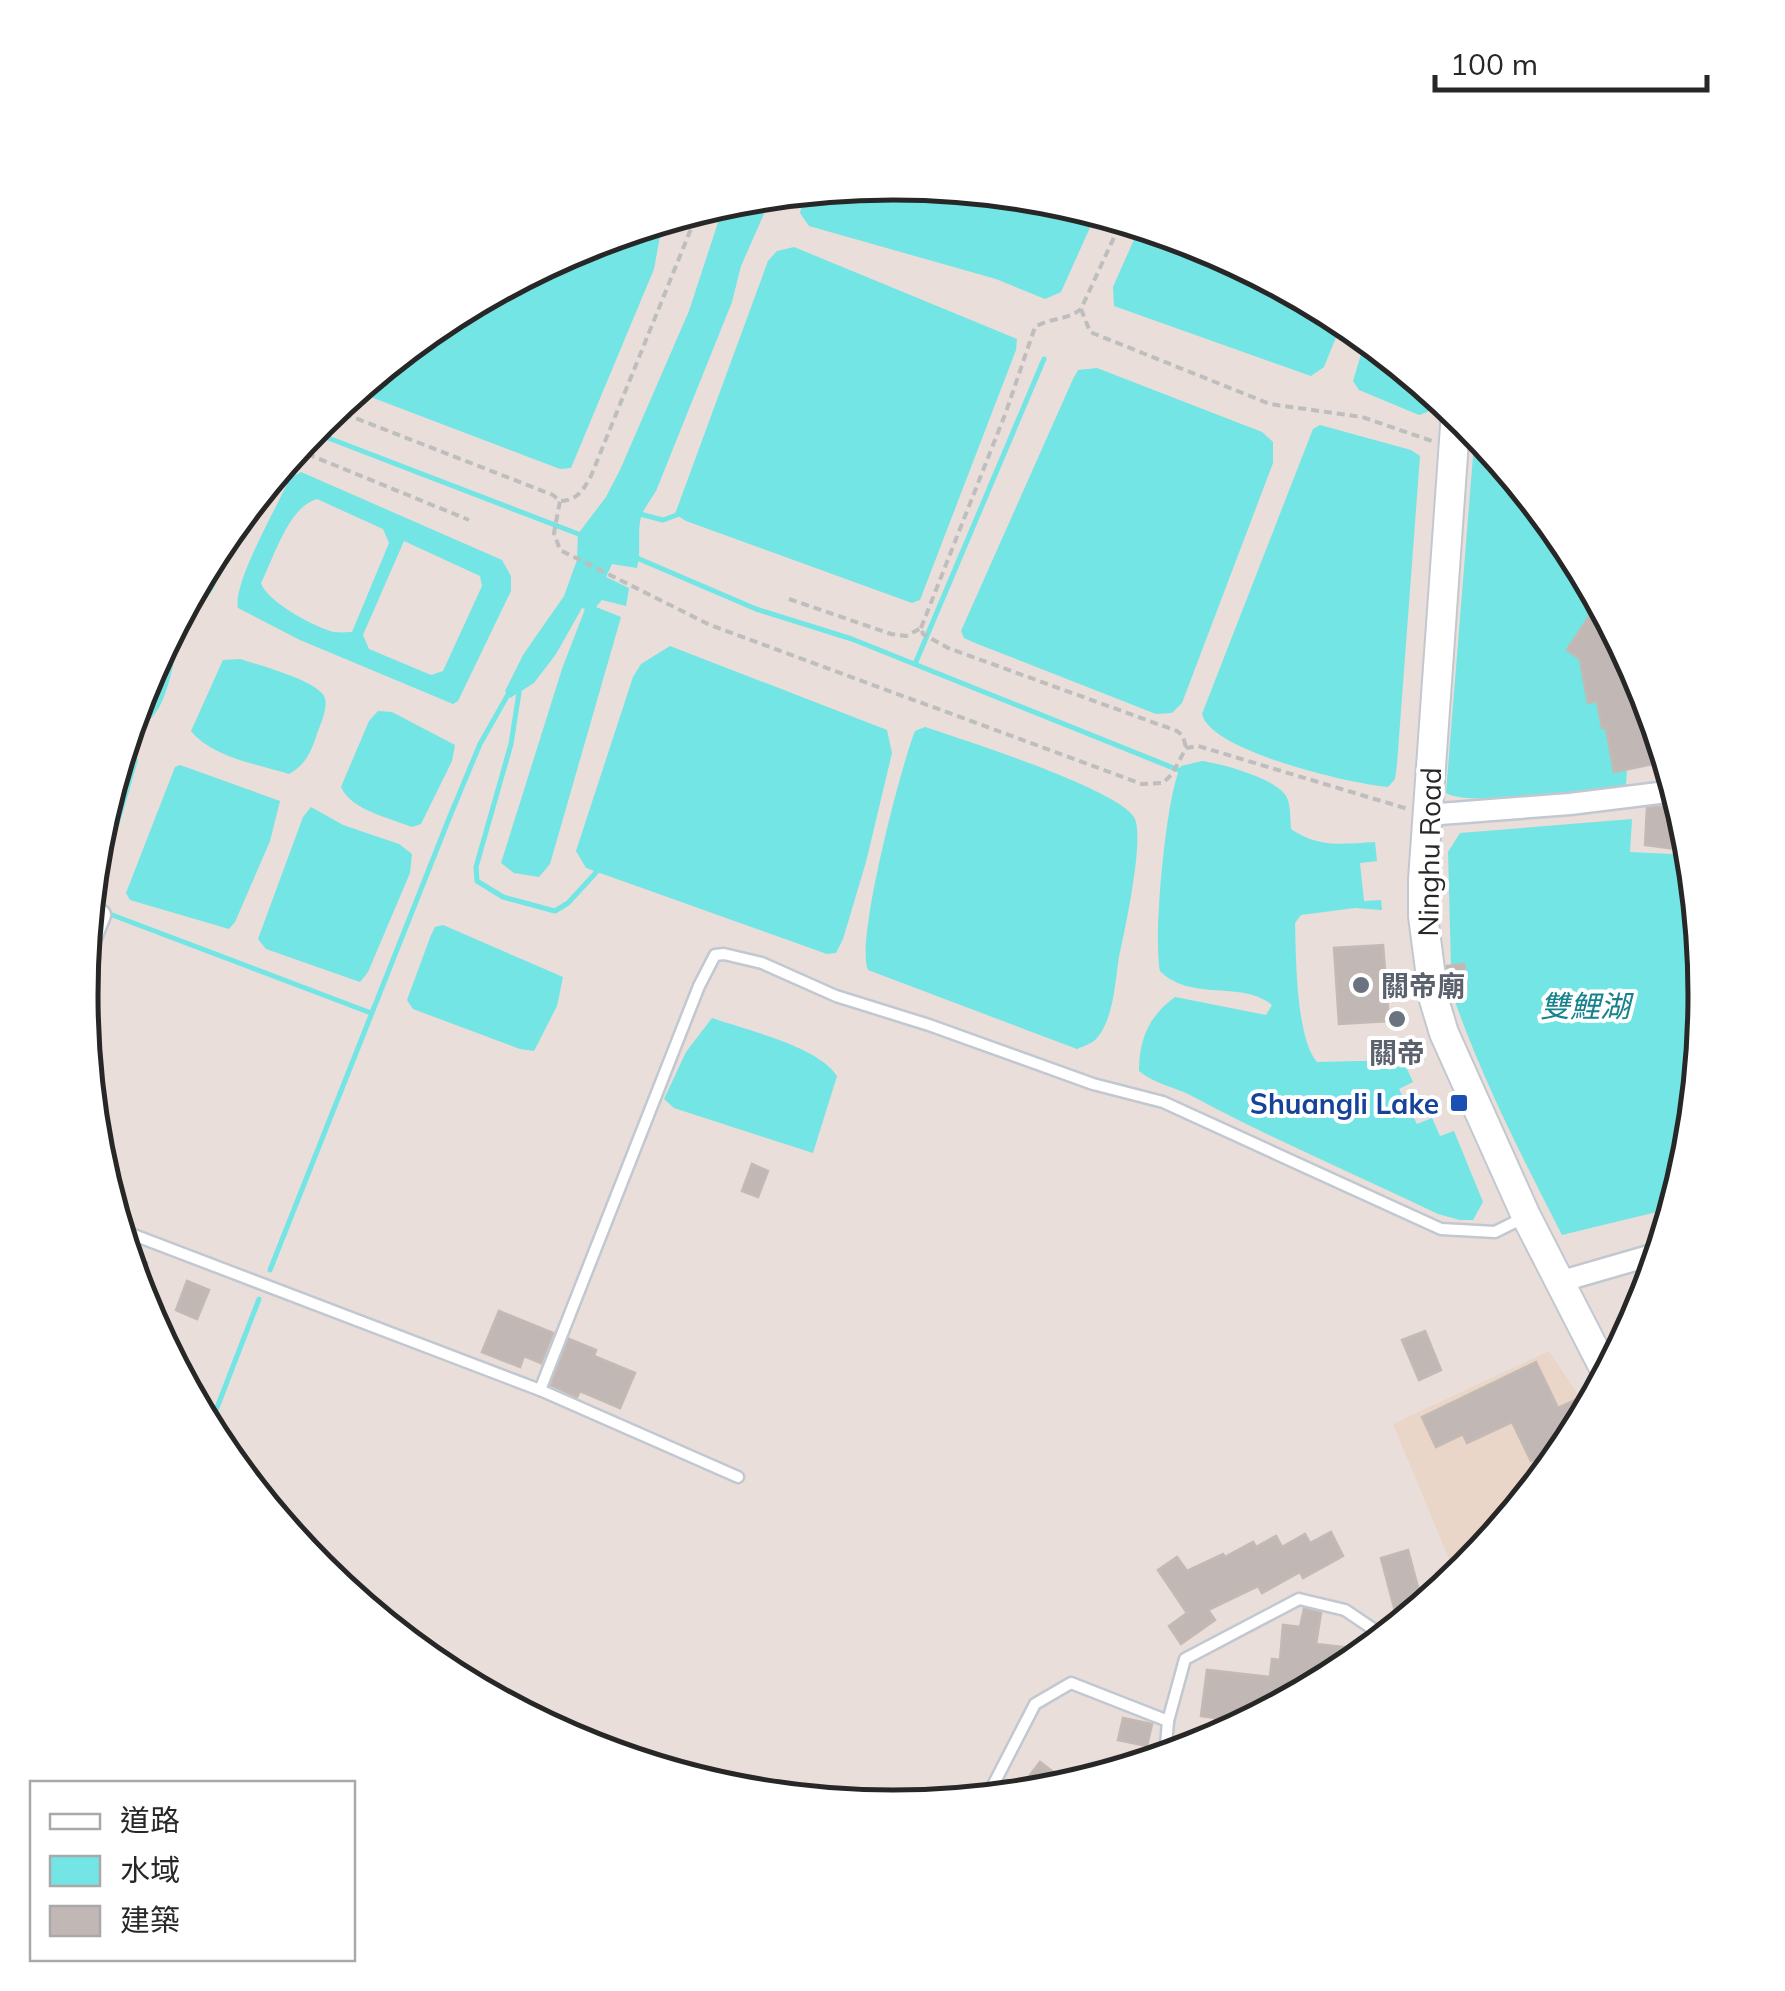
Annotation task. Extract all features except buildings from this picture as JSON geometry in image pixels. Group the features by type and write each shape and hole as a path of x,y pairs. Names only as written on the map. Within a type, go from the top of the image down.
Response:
{"main road":[{"name":"Ninghu Road","path":"1454,432 1427,815 1424,916 1434,1000 1460,1074 1558,1282 1599,1359"}],"street":[{"path":"1427,815 1661,793"},
{"path":"1558,1282 1642,1259"}],"lane":[{"path":"540,1390 699,986 716,955 762,963 836,996 930,1024 1093,1084 1163,1102 1441,1229 1495,1232 1526,1216"},
{"path":"135,1236 540,1390 738,1477"},
{"path":"1166,1741 1168,1720 1186,1659 1299,1599 1345,1610 1373,1629"},
{"path":"994,1784 1035,1704 1071,1682 1168,1720"}],"path":[{"path":"349,416 560,500 581,494 592,476 692,227"},
{"path":"922,631 1036,328 1081,309 1116,233"},
{"path":"1081,309 1090,332 1244,396 1270,404 1362,418 1453,448"},
{"path":"310,455 469,520"},
{"path":"560,500 554,533 560,550 710,625 1090,767 1153,785 1163,783 1172,774 1186,748 1177,731 933,641 922,631"},
{"path":"789,599 891,634 906,636 922,631"},
{"path":"1186,748 1198,746 1427,815"}],"shaded area":[{"path":"1549,1351 1579,1396 1523,1479 1450,1562 1393,1424"}],"water":[{"path":"841,202 944,202 996,207 1091,226 1061,292 1045,299 996,279 809,226 800,213 802,206"},
{"path":"765,211 656,491 642,514 637,568 612,564 606,577 629,588 626,606 602,600 596,607 621,617 550,864 539,877 514,873 501,863 585,609 582,608 534,683 510,698 505,691 523,655 564,596 577,560 578,534 606,497 620,470 689,311 719,220"},
{"path":"660,236 654,269 571,468 560,469 370,397 451,334 495,307 588,261"},
{"path":"1134,239 1244,282 1337,336 1324,367 1311,376 1114,306 1113,287"},
{"path":"794,247 1017,339 920,600 912,603 675,514 768,261 777,251"},
{"path":"1361,354 1417,398 1428,412 1419,415 1359,390 1353,381"},
{"path":"1097,368 1262,432 1273,442 1273,463 1182,703 1172,713 1156,714 975,643 964,638 961,631 1073,379 1078,370"},
{"path":"1320,425 1411,450 1420,456 1397,764 1395,779 1388,787 1344,780 1255,753 1211,728 1202,714 1313,429"},
{"path":"1473,453 1554,554 1590,614 1567,650 1580,659 1588,702 1597,701 1602,728 1606,728 1627,769 1626,785 1505,798 1480,799 1446,793"},
{"path":"301,472 502,560 511,576 511,591 458,701 453,704 300,640 238,608 249,563 290,478","holes":["317,499 383,529 389,543 352,632 327,630 305,620 272,598 261,583 290,523","404,541 480,576 482,586 443,671 431,675 369,649 363,635"]},
{"path":"220,572 214,588 202,601"},
{"path":"670,646 887,730 892,753 866,862 836,953 827,954 586,868 576,851 633,677 641,664"},
{"path":"177,648 164,698 147,722"},
{"path":"240,659 300,680 325,698 312,749 289,774 224,754 191,731 223,660"},
{"path":"378,711 392,712 455,745 452,761 421,824 412,827 372,812 353,802 341,787 369,721"},
{"path":"925,727 1072,780 1124,807 1135,819 1135,865 1113,999 1103,1030 1091,1043 1077,1049 868,970 868,926 881,853 915,731"},
{"path":"135,756 138,760 114,835"},
{"path":"1202,761 1248,773 1280,789 1289,803 1291,829 1301,835 1331,843 1375,842 1377,861 1360,863 1364,901 1381,900 1382,910 1355,908 1301,915 1295,923 1298,996 1305,1035 1317,1062 1403,1060 1413,1082 1399,1089 1417,1124 1432,1118 1440,1136 1454,1131 1483,1202 1473,1220 1438,1214 1139,1071 1147,1029 1175,997 1266,1015 1272,1005 1246,994 1186,986 1160,971 1160,899 1170,805 1181,766"},
{"path":"180,765 280,801 270,841 229,929 130,900 126,893 175,767"},
{"path":"311,807 343,825 399,844 412,854 410,873 368,972 360,982 266,949 258,939 303,817"},
{"name":"雙鯉湖","path":"1632,819 1630,852 1674,854 1686,944 1686,1047 1672,1151 1657,1212 1562,1235 1488,1084 1451,990 1467,987 1464,964 1451,966 1448,852 1460,833"},
{"path":"443,925 563,977 557,1006 534,1051 413,1009 407,1000 431,935 435,927"},
{"path":"712,1018 798,1048 828,1065 837,1076 813,1153 674,1108 664,1099 686,1052"}],"waterway":[{"path":"915,664 1044,359"},
{"path":"326,437 581,535"},
{"path":"636,513 663,520 682,513"},
{"path":"637,558 756,609 852,639 1181,771"},
{"path":"520,686 511,744 476,867 477,881 503,897 555,911 568,903 601,867"},
{"path":"270,1270 450,816 480,744 510,691"},
{"path":"107,913 371,1013"},
{"path":"215,1412 259,1299"}],"place":[{"name":"關帝廟","path":"1361,985"},
{"name":"關帝","path":"1397,1019"},
{"name":"Shuangli Lake","path":"1459,1103"}]}
